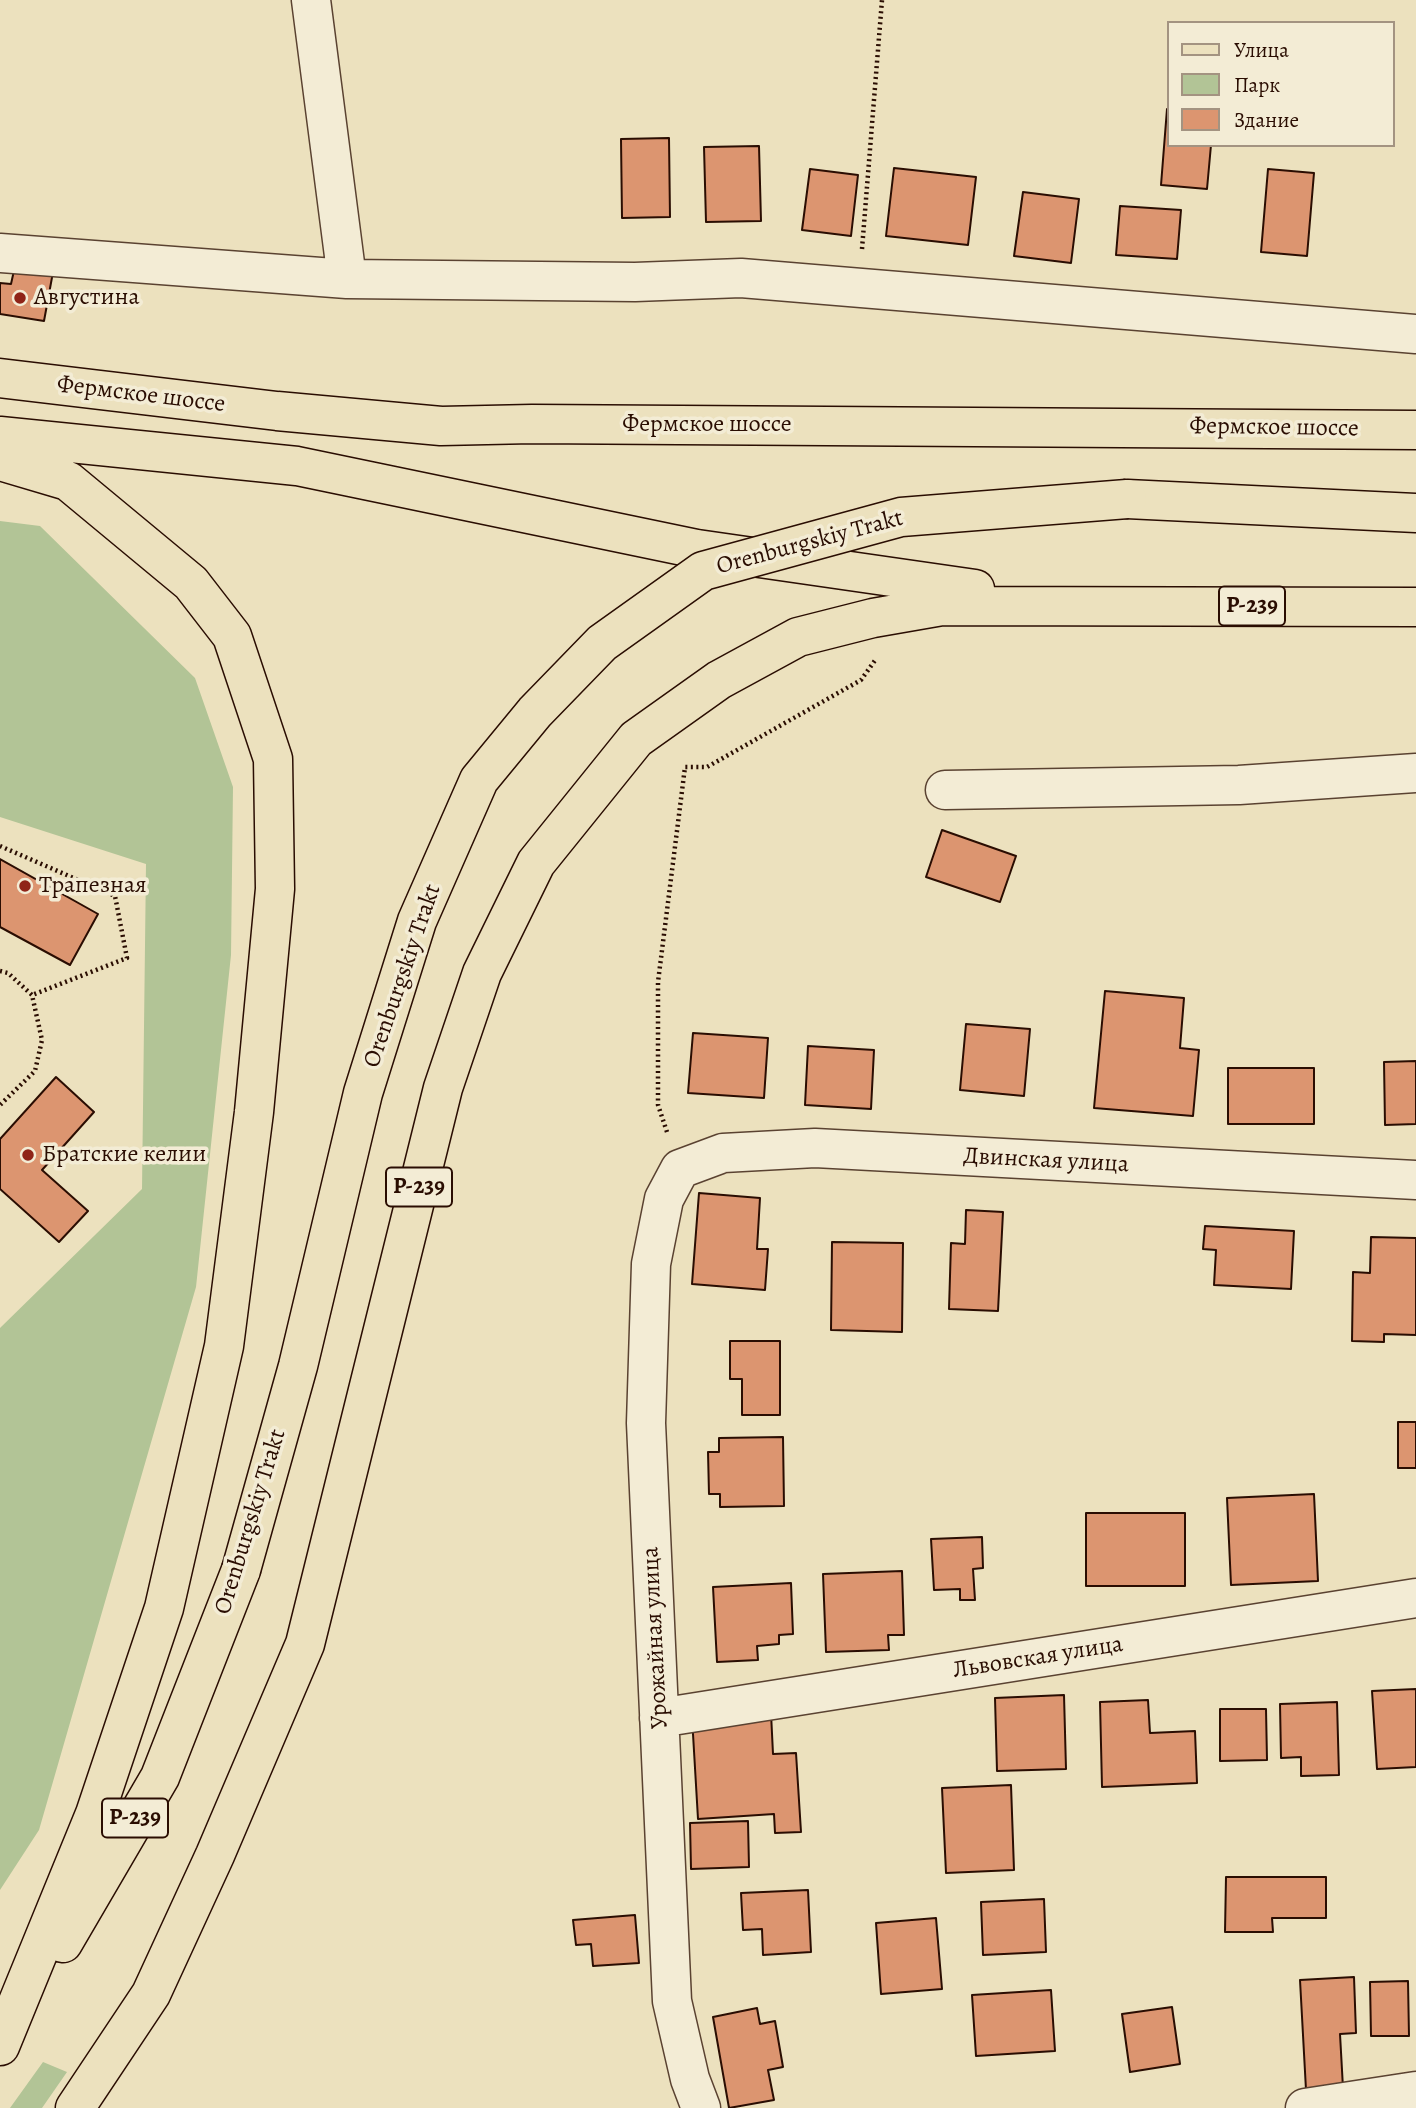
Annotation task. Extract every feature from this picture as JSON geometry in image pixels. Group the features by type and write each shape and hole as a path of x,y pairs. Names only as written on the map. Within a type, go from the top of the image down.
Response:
{"main road":[{"name":"Фермское шоссе","path":"0,378 277,411 441,426 545,424 1416,430"},
{"path":"0,436 297,466 696,549 1088,606"},
{"path":"0,461 68,481 191,583 232,636 273,759 275,889 254,1112 224,1346 164,1608 95,1814 0,2046"},
{"name":"Orenburgskiy Trakt","path":"0,2052 160,1777 241,1570 298,1366 363,1093 417,921 479,780 536,712 601,643 703,571 901,517 1127,499 1416,513"},
{"name":"Р-239","path":"75,2108 151,1994 215,1855 304,1644 443,1087 482,973 536,863 636,739 719,680 798,637 873,618 942,606 1416,607"}],"street":[{"path":"311,0 347,279"},
{"path":"0,253 347,279 635,282 741,278 1416,334"},
{"path":"945,790 1239,785 1416,774"},
{"name":"Двинская улица","path":"680,1169 723,1153 815,1148 1416,1180"},
{"name":"Урожайная улица","path":"680,1169 664,1199 651,1264 646,1423 672,2001 690,2079 701,2108"},
{"name":"Львовская улица","path":"659,1718 1416,1598"},
{"path":"1305,2108 1416,2091"}],"path":[{"path":"859,288 882,0"},
{"path":"680,1169 658,1105 658,982 685,767 707,767 861,680 880,654"},
{"path":"0,846 115,896 127,958 32,995"},
{"path":"0,971 8,973 32,995 42,1040 35,1071 0,1105"}],"green space":[{"path":"0,521 40,526 195,678 233,787 231,955 196,1287 39,1830 0,1890 0,1328 142,1189 146,864 0,817"},
{"path":"43,2062 67,2072 42,2108 10,2108"}],"building":[{"path":"1168,109 1168,147 1211,147 1207,189 1161,185"},
{"path":"669,138 670,217 622,218 621,139"},
{"path":"759,146 761,221 706,222 704,147"},
{"path":"894,168 976,177 968,245 886,236"},
{"path":"810,169 858,175 851,236 802,230"},
{"path":"1268,169 1314,173 1307,256 1261,252"},
{"path":"1023,192 1079,199 1071,263 1014,256"},
{"path":"1120,206 1181,210 1177,259 1116,255"},
{"path":"15,266 53,272 44,321 0,314 0,283 11,284"},
{"path":"942,830 1016,856 1000,902 926,877"},
{"name":"Трапезная","path":"0,859 98,914 70,965 0,927"},
{"path":"1105,991 1184,998 1180,1048 1199,1050 1193,1116 1094,1108"},
{"path":"966,1024 1030,1029 1024,1096 960,1090"},
{"path":"693,1033 768,1038 764,1098 688,1093"},
{"path":"808,1046 874,1050 871,1109 805,1105"},
{"path":"1416,1061 1416,1124 1385,1125 1384,1062"},
{"path":"1228,1068 1314,1068 1314,1124 1228,1124"},
{"name":"Братские келии","path":"56,1077 94,1112 42,1170 88,1211 59,1242 0,1189 0,1139"},
{"path":"699,1193 760,1198 757,1249 768,1249 765,1290 692,1284"},
{"path":"966,1210 1003,1212 998,1311 949,1309 951,1243 965,1244"},
{"path":"1205,1226 1294,1231 1291,1289 1214,1285 1216,1250 1203,1249"},
{"path":"1371,1237 1416,1238 1416,1335 1384,1334 1384,1342 1352,1341 1353,1272 1370,1273"},
{"path":"832,1242 903,1243 902,1332 831,1330"},
{"path":"730,1341 780,1341 780,1415 742,1415 742,1379 730,1379"},
{"path":"1398,1422 1416,1422 1416,1468 1398,1468"},
{"path":"783,1437 784,1506 720,1507 720,1494 709,1494 708,1452 719,1452 719,1438"},
{"path":"1314,1494 1318,1581 1231,1585 1227,1498"},
{"path":"1086,1513 1185,1513 1185,1586 1086,1586"},
{"path":"982,1537 983,1568 973,1569 975,1600 960,1600 960,1589 934,1590 931,1539"},
{"path":"902,1571 904,1635 888,1635 889,1650 826,1652 823,1574"},
{"path":"791,1583 793,1634 779,1635 779,1644 757,1646 758,1660 717,1662 713,1587"},
{"path":"1416,1689 1416,1767 1377,1769 1372,1691"},
{"path":"1064,1695 1066,1769 997,1771 995,1698"},
{"path":"1148,1700 1150,1733 1195,1731 1197,1783 1102,1787 1100,1702"},
{"path":"1337,1702 1339,1775 1301,1776 1301,1757 1281,1758 1280,1704"},
{"path":"1220,1709 1266,1709 1267,1760 1220,1761"},
{"path":"771,1713 773,1754 796,1753 801,1832 775,1833 774,1814 698,1819 692,1717"},
{"path":"1011,1785 1014,1870 946,1873 942,1788"},
{"path":"748,1821 749,1867 691,1869 690,1823"},
{"path":"1226,1877 1326,1877 1326,1918 1272,1918 1273,1932 1225,1932"},
{"path":"808,1890 811,1952 763,1955 762,1929 743,1930 741,1893"},
{"path":"1044,1899 1046,1952 983,1955 981,1902"},
{"path":"635,1915 639,1963 593,1966 591,1944 576,1945 573,1920"},
{"path":"936,1918 942,1989 881,1994 876,1923"},
{"path":"1354,1977 1356,2033 1340,2034 1343,2088 1306,2090 1300,1980"},
{"path":"1408,1981 1409,2036 1371,2036 1370,1982"},
{"path":"1051,1990 1055,2051 976,2056 972,1995"},
{"path":"1172,2007 1180,2064 1130,2072 1122,2014"},
{"path":"757,2008 760,2024 775,2021 783,2067 768,2070 774,2100 729,2108 713,2017"}],"place":[{"name":"Августина","path":"20,298"},
{"name":"Трапезная","path":"25,886"},
{"name":"Братские келии","path":"28,1155"}]}
